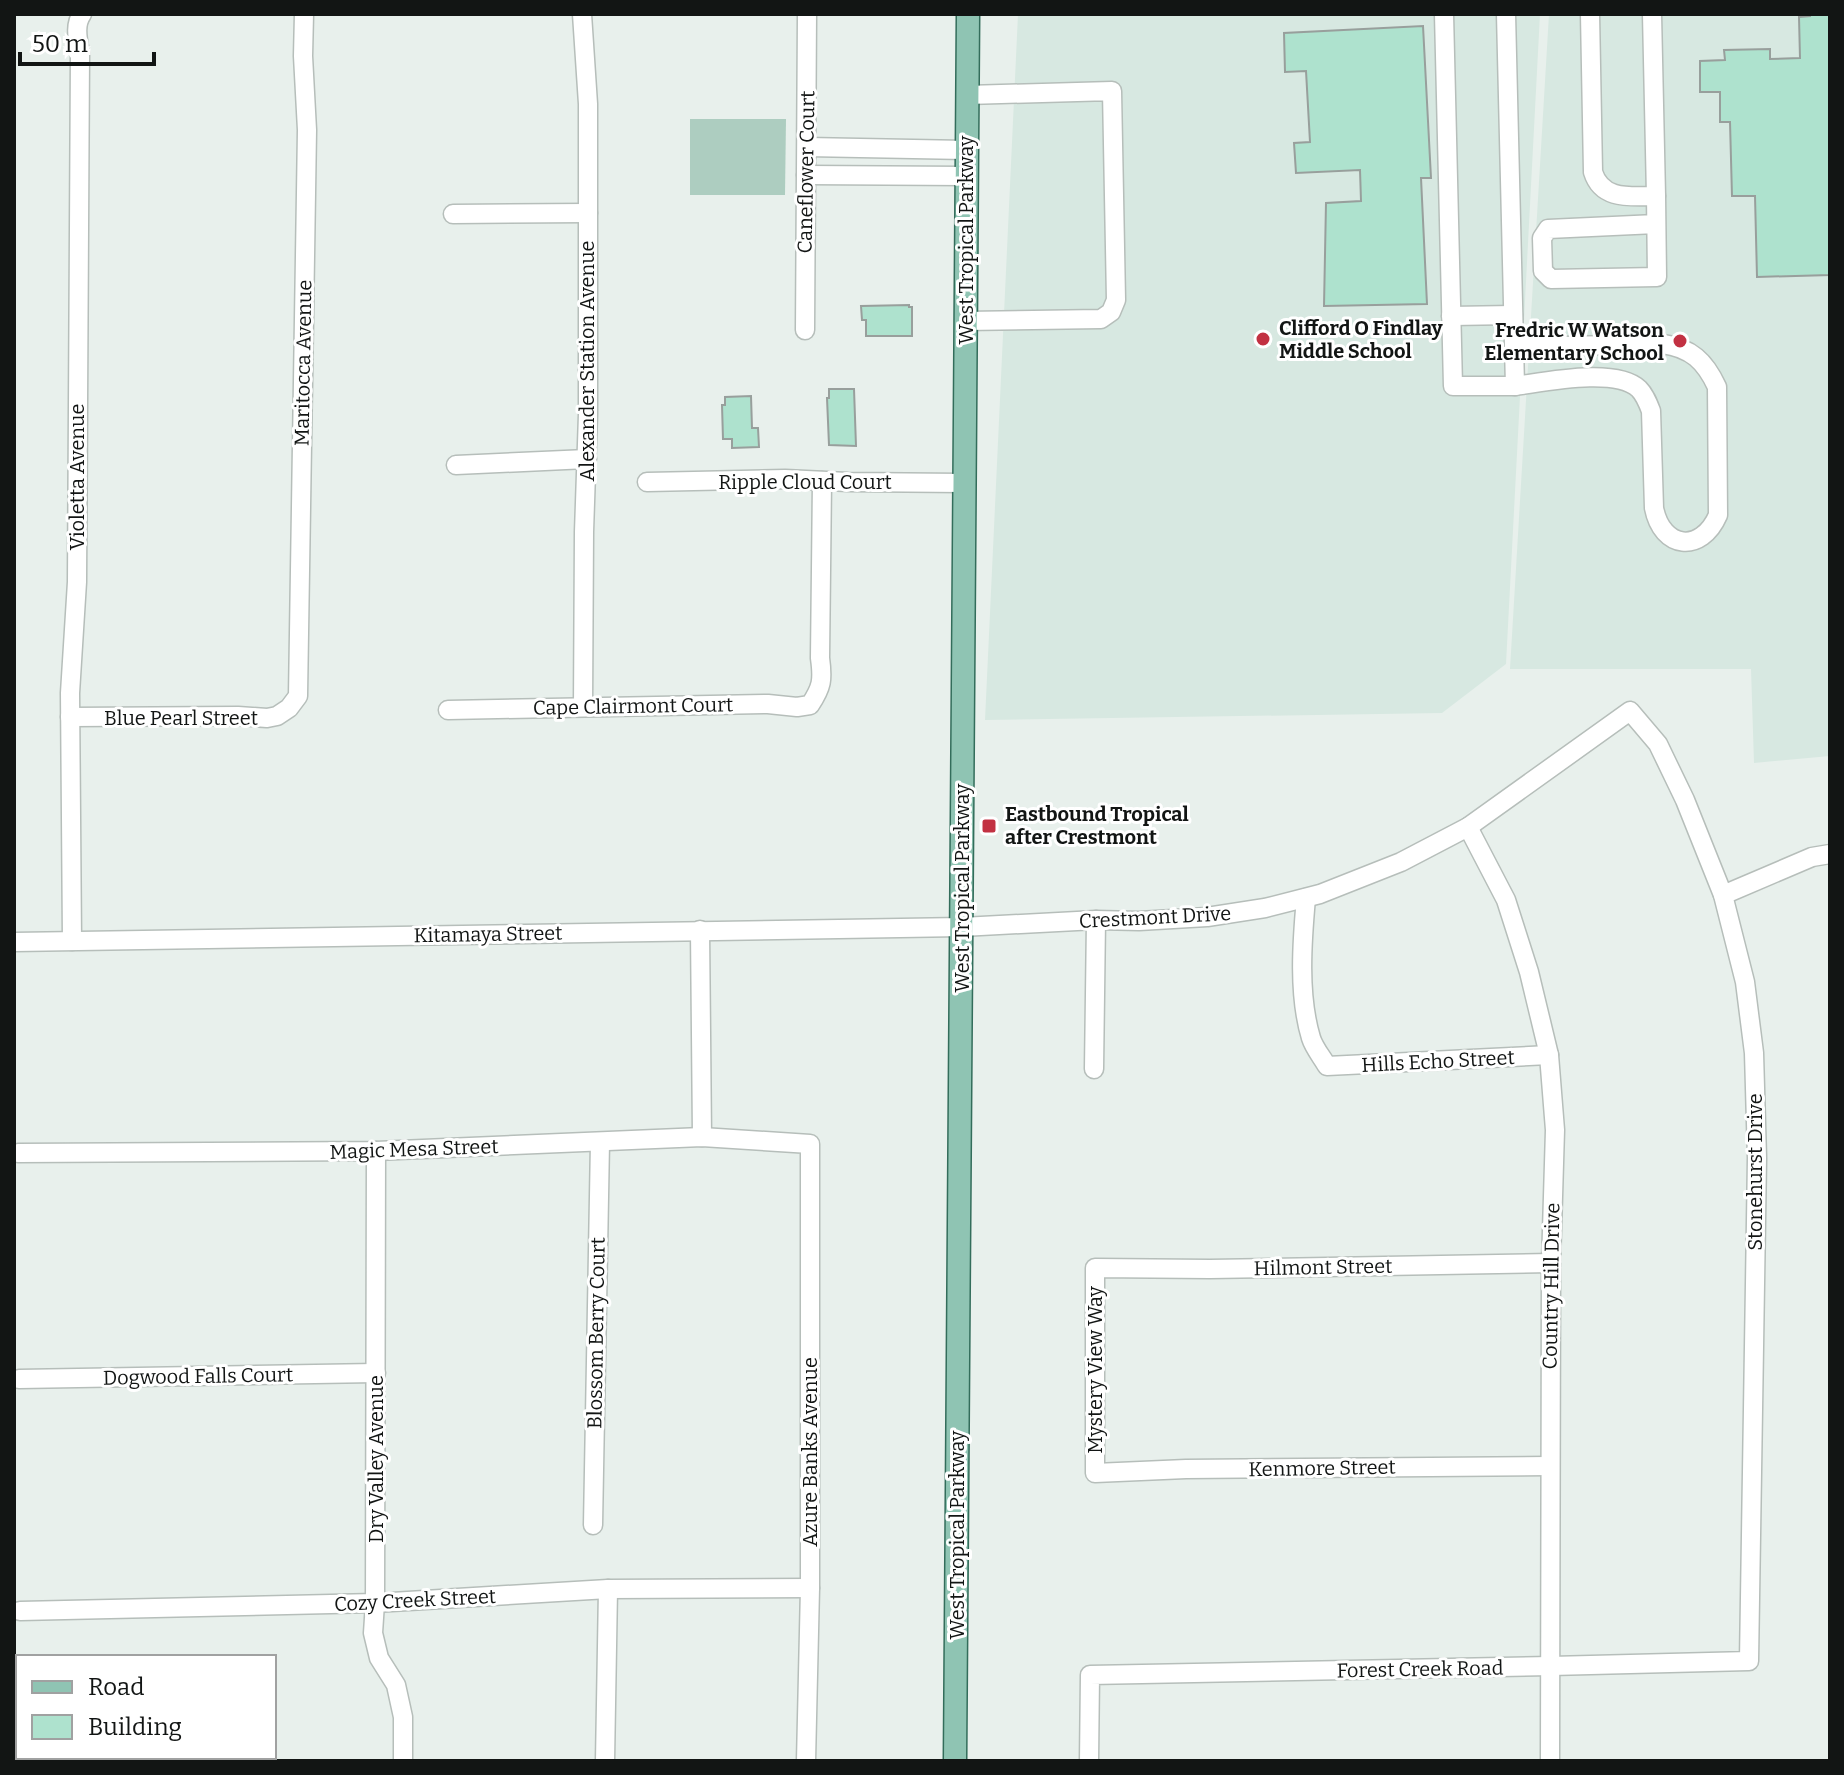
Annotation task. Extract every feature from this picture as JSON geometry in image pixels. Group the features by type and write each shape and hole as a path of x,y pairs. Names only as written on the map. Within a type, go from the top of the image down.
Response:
{"main road":[{"name":"West Tropical Parkway","path":"955,1761 968,14"}],"street":[{"name":"Violetta Avenue","path":"72,941 70,693 77,582 80,53 77,32 82,14"},
{"name":"Maritocca Avenue","path":"289,708 298,696 299,687 307,130 304,14"},
{"name":"Alexander Station Avenue","path":"582,14 588,104 583,707"},
{"name":"Caneflower Court","path":"805,330 807,14"},
{"path":"1444,14 1453,386 1515,386 1567,378 1626,381 1638,388 1651,411 1654,508 1661,529 1679,541 1700,539 1709,533 1718,515 1717,387 1692,353 1680,346 1663,344 1514,347"},
{"path":"1506,14 1515,386"},
{"path":"1590,14 1593,172 1596,181 1614,195 1656,196"},
{"path":"1652,14 1656,196 1657,277 1551,279 1543,271 1542,238 1548,229 1656,224"},
{"path":"965,321 1101,319 1111,312 1116,300 1112,91 967,95"},
{"path":"807,147 966,150"},
{"path":"806,175 966,176"},
{"path":"453,214 588,213"},
{"path":"1451,316 1513,315"},
{"path":"456,465 587,459"},
{"name":"Ripple Cloud Court","path":"647,482 785,479 964,483"},
{"name":"Cape Clairmont Court","path":"448,710 810,705 822,681 822,481"},
{"name":"Blue Pearl Street","path":"70,717 267,718 289,708"},
{"name":"Crestmont Drive","path":"962,927 1207,917 1265,908 1320,894 1401,862 1468,827 1630,711"},
{"name":"Stonehurst Drive","path":"1630,711 1658,744 1685,800 1723,895 1745,982 1754,1053 1757,1143 1749,1661"},
{"name":"Country Hill Drive","path":"1468,827 1506,900 1529,972 1549,1055 1555,1130 1549,1466 1550,1761"},
{"path":"1723,895 1812,857 1830,854"},
{"name":"Hills Echo Street","path":"1306,898 1302,939 1306,1012 1312,1040 1327,1066 1549,1055"},
{"path":"1094,1069 1096,920"},
{"name":"Kitamaya Street","path":"14,942 962,927"},
{"path":"700,930 702,1137"},
{"name":"Magic Mesa Street","path":"18,1153 376,1151 702,1137 810,1144"},
{"name":"Blossom Berry Court","path":"593,1525 600,1142"},
{"name":"Azure Banks Avenue","path":"806,1761 810,1588 810,1144"},
{"name":"Dry Valley Avenue","path":"376,1151 373,1633 379,1658 396,1685 403,1717 403,1761"},
{"name":"Hilmont Street","path":"1095,1268 1551,1263"},
{"name":"Mystery View Way","path":"1095,1268 1095,1473"},
{"name":"Dogwood Falls Court","path":"19,1379 376,1373"},
{"name":"Kenmore Street","path":"1095,1473 1186,1469 1549,1466"},
{"name":"Cozy Creek Street","path":"20,1611 375,1603 608,1589 810,1588"},
{"path":"605,1761 608,1589"},
{"name":"Forest Creek Road","path":"1089,1761 1090,1675 1749,1661"}],"shaded area":[{"name":"Clifford O Findlay Middle School","path":"1018,14 1540,14 1506,664 1442,713 985,720"},
{"name":"Fredric W Watson Elementary School","path":"1549,14 1830,14 1830,756 1754,763 1751,669 1510,669"}],"green space":[{"path":"690,119 786,119 785,195 690,195"}],"building":[{"path":"1830,14 1830,275 1757,277 1755,196 1732,196 1730,122 1720,122 1720,92 1700,92 1700,61 1725,60 1724,50 1770,49 1770,59 1800,58 1799,17"},
{"path":"1423,26 1431,178 1421,178 1427,304 1324,306 1326,203 1361,201 1360,170 1296,173 1294,143 1310,142 1306,71 1285,72 1284,33"},
{"path":"861,306 912,307 912,336 866,336 866,320 862,320"},
{"path":"829,389 854,389 856,446 829,445"},
{"path":"751,396 752,428 758,428 759,447 732,448 732,439 723,439 722,405 725,405 725,397"}],"place":[{"name":"Clifford O Findlay Middle School","path":"1263,339"},
{"name":"Fredric W Watson Elementary School","path":"1680,341"},
{"name":"Eastbound Tropical after Crestmont","path":"989,826"}]}
